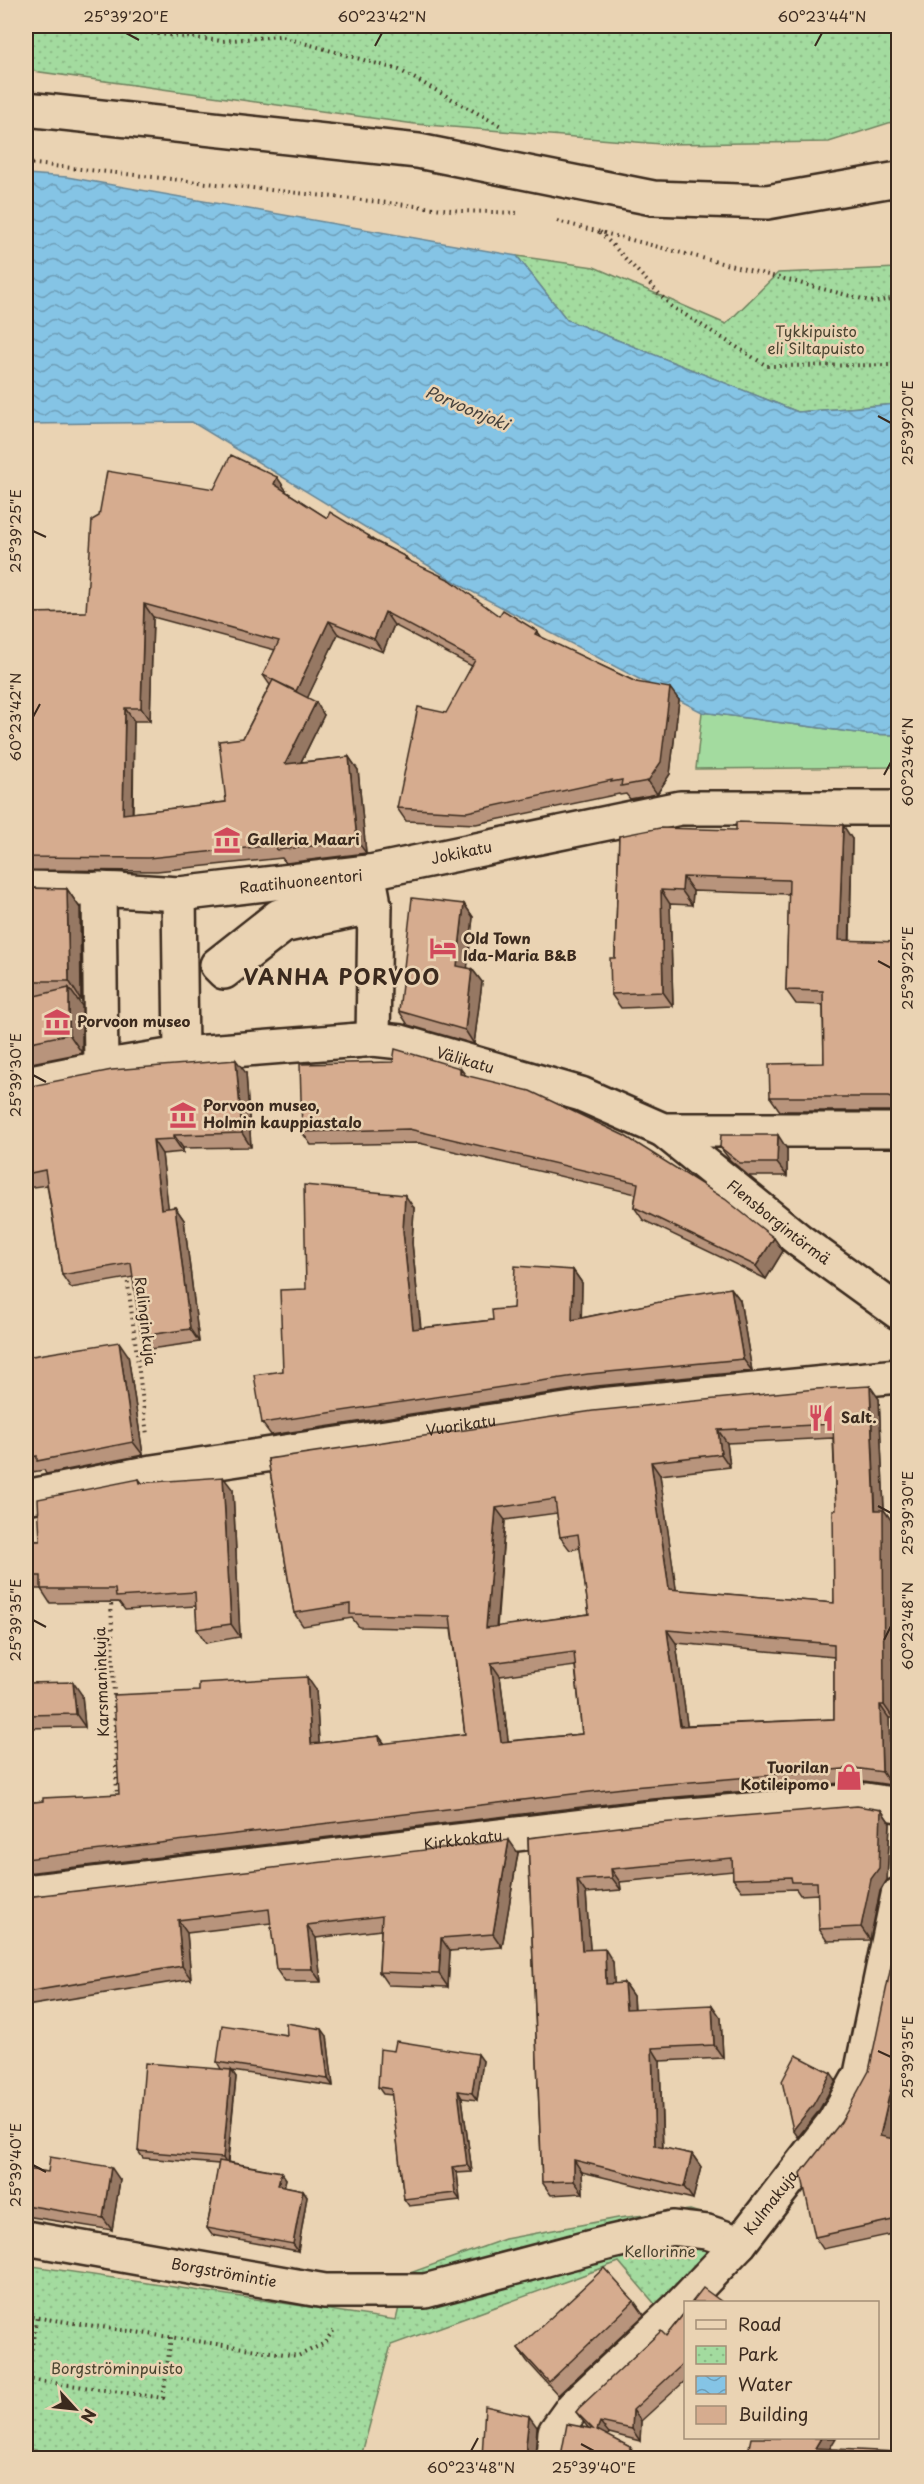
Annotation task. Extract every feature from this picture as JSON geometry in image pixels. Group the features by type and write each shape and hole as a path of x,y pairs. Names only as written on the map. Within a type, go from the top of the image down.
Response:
{"street":[{"path":"26,110 418,151 653,198 767,202 898,179"},
{"name":"Jokikatu","path":"368,872 680,808 898,808"},
{"name":"Raatihuoneentori","path":"99,889 179,894 368,872 373,898 279,916 217,965 224,972 283,926 375,906 373,1039"},
{"path":"26,888 99,889 100,1067"},
{"path":"26,1083 100,1067 181,1054 179,894"},
{"name":"Välikatu","path":"181,1054 373,1039 401,1042 581,1095 663,1130 898,1130"},
{"name":"Flensborgintörmä","path":"663,1130 801,1241 898,1312"},
{"name":"Vuorikatu","path":"26,1497 152,1472 600,1405 898,1376"},
{"name":"Kirkkokatu","path":"26,1893 644,1819 866,1800 898,1805"},
{"name":"Kulmakuja","path":"685,2301 740,2243 834,2122 861,2074 898,1894"},
{"name":"Borgströmintie","path":"26,2238 325,2291 425,2291 672,2228 707,2232 740,2243"},
{"name":"Kulmakuja","path":"553,2458 555,2432 573,2407 684,2302"}],"path":[{"path":"86,26 222,42 279,36 399,70 504,128"},
{"path":"26,163 449,210 521,214"},
{"path":"555,221 874,302 898,298"},
{"path":"600,231 670,306 767,366 898,365"},
{"name":"Ralinginkuja","path":"126,1269 152,1472"},
{"name":"Karsmaninkuja","path":"110,1587 118,1800"},
{"path":"26,2316 298,2356 323,2344 367,2291"},
{"path":"37,2317 26,2379 162,2398 171,2337"}],"green space":[{"path":"26,26 898,26 898,120 829,142 661,144 415,124 26,70"},
{"name":"Tykkipuisto eli Siltapuisto","path":"517,256 594,267 726,324 778,273 898,268 898,404 798,412 567,320"},
{"path":"702,712 865,734 898,735 898,767 696,769"},
{"name":"Borgströminpuisto","path":"690,2210 738,2225 660,2310 619,2262 391,2345 361,2457 75,2458 26,2448 26,2265 396,2320 407,2274 505,2239 618,2218"}],"water":[{"name":"Porvoonjoki","path":"26,174 67,177 517,256 567,320 798,412 898,404 898,735 865,734 702,712 467,589 192,422 26,424"}],"building":[{"path":"231,455 277,477 274,484 327,518 330,512 369,536 368,538 406,557 405,559 450,580 499,616 503,610 537,631 535,634 636,682 670,688 661,762 648,781 621,786 622,780 611,782 612,780 467,812 397,808 418,707 446,713 475,660 385,612 374,639 329,621 296,691 263,675 279,641 144,604 141,708 125,708 123,814 226,802 219,741 243,738 273,680 316,702 285,764 349,757 357,841 277,850 276,845 148,858 26,857 26,613 86,612 92,520 99,516 107,471 214,489"},
{"path":"736,822 843,825 839,940 898,942 898,1101 888,1097 770,1097 769,1064 824,1063 823,991 786,990 789,880 683,877 682,891 661,890 663,992 611,994 610,958 615,958 619,836 660,828 736,830"},
{"path":"26,888 67,889 69,981 26,981"},
{"name":"Old Town Ida-Maria B&B","path":"412,898 464,904 457,966 472,969 465,1030 399,1011"},
{"path":"69,988 69,1034 26,1043 26,998"},
{"path":"395,1049 460,1068 460,1074 530,1091 625,1136 725,1199 774,1238 756,1266 634,1207 638,1183 409,1129 302,1132 300,1064 393,1062"},
{"path":"236,1060 242,1133 174,1135 174,1139 153,1140 161,1209 175,1207 190,1329 141,1336 131,1263 62,1275 45,1170 26,1174 26,1087 112,1070"},
{"path":"721,1135 778,1135 777,1163 740,1163 720,1147"},
{"path":"304,1185 405,1195 403,1231 413,1329 493,1320 492,1310 513,1308 515,1266 573,1270 572,1320 675,1299 675,1297 731,1288 743,1359 588,1374 262,1423 254,1375 283,1371 280,1290 306,1289"},
{"path":"898,1271 898,1286 893,1282"},
{"path":"119,1342 133,1442 37,1461 37,1456 26,1458 26,1357"},
{"path":"870,1386 875,1510 883,1510 884,1705 880,1705 882,1772 855,1768 632,1787 26,1859 26,1803 43,1801 43,1798 119,1794 114,1695 199,1691 199,1683 307,1677 311,1744 379,1736 380,1744 465,1734 450,1616 350,1614 350,1604 294,1613 268,1459 593,1411 816,1389","holes":["833,1424 836,1510 833,1510 834,1603 669,1589 651,1462 721,1454 718,1430","555,1499 560,1537 578,1534 589,1614 486,1628 496,1508","667,1630 834,1644 834,1719 680,1726","574,1652 582,1734 501,1742 491,1663"]},
{"path":"223,1477 231,1624 197,1629 195,1592 116,1597 115,1589 41,1589 41,1576 26,1576 26,1541 40,1541 38,1499 139,1479 140,1483"},
{"path":"73,1682 76,1714 26,1715 26,1683"},
{"path":"857,1806 881,1810 879,1868 871,1879 861,1927 819,1929 817,1882 792,1882 791,1877 733,1879 732,1858 611,1869 612,1878 577,1880 582,1950 605,1949 606,1984 624,1983 626,2009 712,2005 714,2045 652,2048 655,2146 692,2154 684,2187 574,2160 574,2181 542,2182 528,1838 636,1825"},
{"path":"509,1840 493,1934 441,1938 439,1974 379,1972 382,1916 307,1925 312,1969 276,1969 269,1909 178,1920 182,1966 26,1992 26,1897"},
{"path":"898,1933 898,2056 880,2136 898,2140 898,2240 893,2220 815,2237 801,2173 841,2122 869,2071"},
{"path":"286,2023 322,2029 328,2079 217,2062 222,2025 287,2035"},
{"path":"396,2041 478,2054 472,2093 458,2091 467,2165 452,2167 455,2193 404,2199 391,2089 378,2087 380,2049 394,2051"},
{"path":"796,2055 831,2073 813,2105 793,2130 782,2081"},
{"path":"145,2063 231,2070 223,2158 138,2151"},
{"path":"50,2157 111,2167 103,2218 26,2205 26,2169 48,2172"},
{"path":"219,2161 281,2172 278,2185 303,2190 293,2244 207,2228"},
{"path":"604,2268 634,2301 549,2382 518,2348"},
{"path":"703,2288 721,2301 693,2301"},
{"path":"684,2314 684,2363 633,2410 632,2429 600,2422 597,2430 630,2447 630,2458 558,2458 561,2456 567,2424 593,2429 576,2412 579,2408 661,2331 666,2336"},
{"path":"485,2406 529,2416 526,2445 528,2455 532,2458 482,2458"},
{"path":"751,2439 820,2439 815,2448 898,2452 898,2458 747,2457"}],"place":[{"name":"Galleria Maari","path":"227,840"},
{"name":"Old Town Ida-Maria B&B","path":"443,948"},
{"name":"Porvoon museo","path":"57,1022"},
{"name":"Porvoon museo, Holmin kauppiastalo","path":"183,1115"},
{"name":"Salt.","path":"821,1418"},
{"name":"Tuorilan Kotileipomo","path":"849,1777"}],"district":[{"name":"VANHA PORVOO","path":"342,978"}],"park label":[{"name":"Kellorinne","path":"660,2252"}]}
